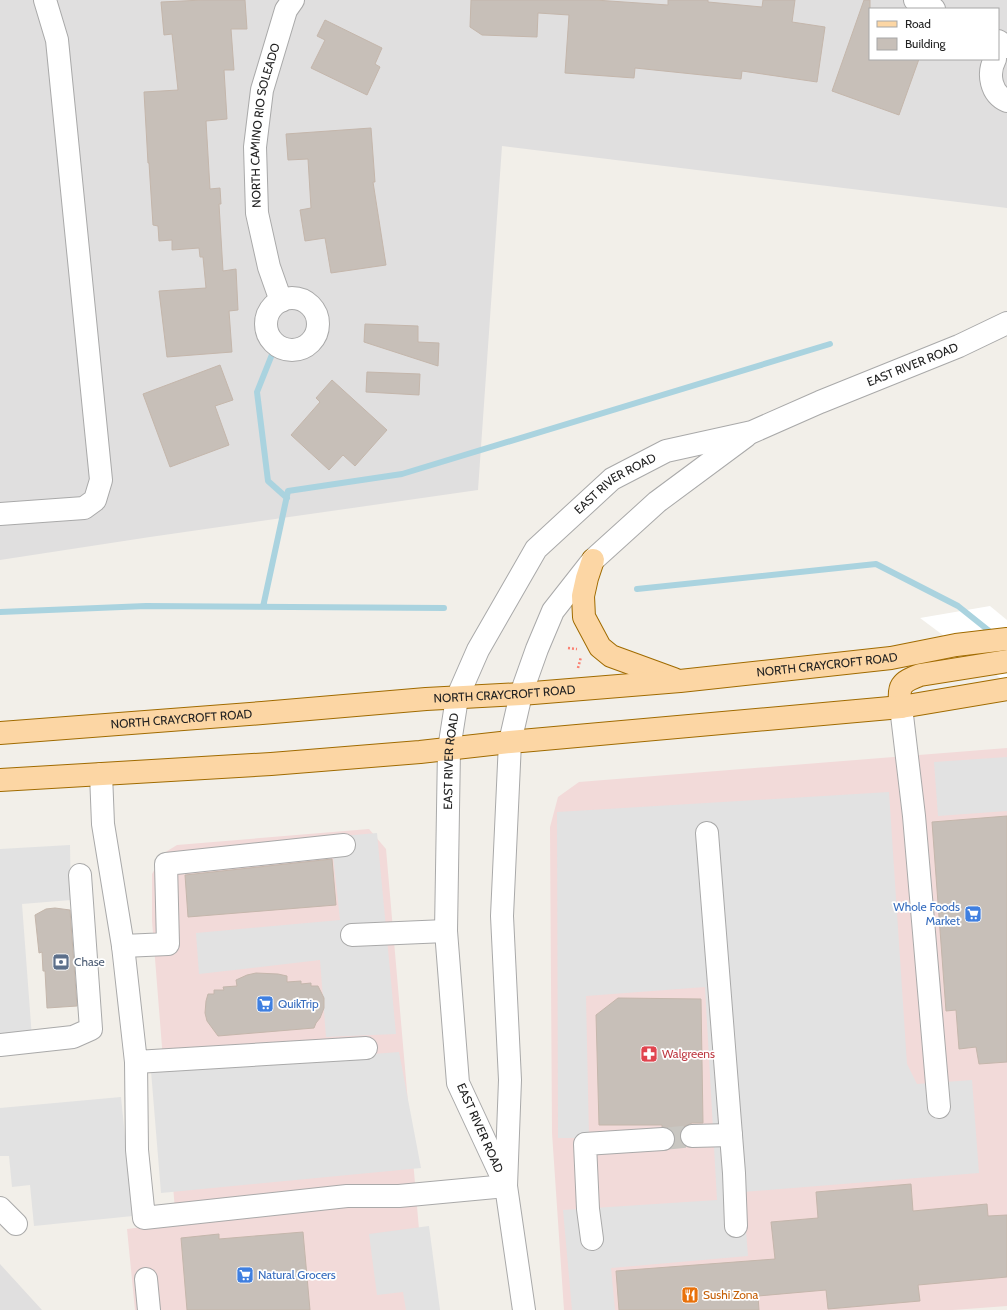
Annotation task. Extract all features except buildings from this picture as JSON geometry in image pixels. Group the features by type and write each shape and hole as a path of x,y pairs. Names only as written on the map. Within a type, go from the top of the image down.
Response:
{"main road":[{"path":"593,560 587,578 584,596 584,617 600,647 611,656 680,681"},
{"name":"NORTH CRAYCROFT ROAD","path":"0,733 426,699 521,694 680,681 891,658 956,645 1007,639"},
{"path":"901,706 900,690 903,683 910,679 920,675 1007,661"},
{"path":"0,780 287,762 448,749 901,706 1007,689"}],"street":[{"path":"915,0 932,8"},
{"name":"NORTH CAMINO RIO SOLEADO","path":"281,300 269,267 256,213 255,147 262,90 290,1"},
{"path":"0,514 84,508 95,500 101,480 57,40 42,2"},
{"path":"995,60 991,67 990,78 996,92 1002,99 1007,101"},
{"name":"EAST RIVER ROAD","path":"506,1186 458,1083 446,930 448,749 457,698 478,650 536,549 612,479 666,451 752,432 820,402 959,346 1007,323"},
{"name":"EAST RIVER ROAD","path":"524,1310 506,1186 510,1080 502,916 510,742 521,694 537,649 553,611 593,560 657,502 752,432"},
{"path":"901,706 914,816 939,1107"},
{"path":"101,774 103,824 123,946 136,1062 137,1150 144,1218 348,1196 399,1196 506,1186"},
{"path":"707,833 731,1135 736,1226"},
{"path":"123,946 168,944 166,864 344,845"},
{"path":"0,1044 73,1037 90,1029 80,875"},
{"path":"352,935 446,930"},
{"path":"136,1062 366,1048"},
{"path":"692,1136 731,1135"},
{"path":"592,1239 588,1202 585,1144 663,1139"},
{"path":"0,1208 16,1224"},
{"path":"146,1279 149,1310"}],"shaded area":[{"path":"0,0 1007,0 1007,208 502,146 478,490 0,560"},
{"path":"1007,748 1007,1306 953,1310 564,1310 552,1133 550,827 558,797 579,782"},
{"path":"1007,757 1007,811 938,816 934,762"},
{"path":"889,792 907,1064 917,1084 972,1080 979,1173 743,1192 748,1256 611,1268 615,1310 572,1310 563,1210 717,1200 705,987 586,996 589,1138 558,1138 557,812"},
{"path":"369,829 386,849 426,1310 135,1310 127,1229 176,1223 152,921 152,874 164,853 177,845"},
{"path":"377,833 396,1034 326,1037 320,960 199,974 196,933 340,920 331,837"},
{"path":"70,845 71,900 22,904 33,1051 0,1055 0,849"},
{"path":"399,1052 421,1168 161,1193 151,1071"},
{"path":"121,1097 133,1216 34,1226 30,1185 12,1187 9,1156 0,1156 0,1108"},
{"path":"429,1226 440,1310 406,1310 403,1292 377,1295 369,1234"},
{"path":"0,1264 42,1310 0,1310"}],"pier":[{"path":"990,606 1007,620 1007,683 920,618"}],"waterway":[{"path":"263,607 288,491 402,474 830,344"},
{"path":"273,352 257,392 268,481 287,498"},
{"path":"637,589 876,564 958,606 993,634"},
{"path":"0,612 146,606 444,608"}],"tunnel":[{"path":"663,1139 692,1136"}],"place":[{"name":"Whole Foods Market","path":"973,914"},
{"name":"Chase","path":"61,962"},
{"name":"QuikTrip","path":"265,1004"},
{"name":"Walgreens","path":"649,1054"},
{"name":"Natural Grocers","path":"245,1275"},
{"name":"Sushi Zona","path":"690,1295"}]}
